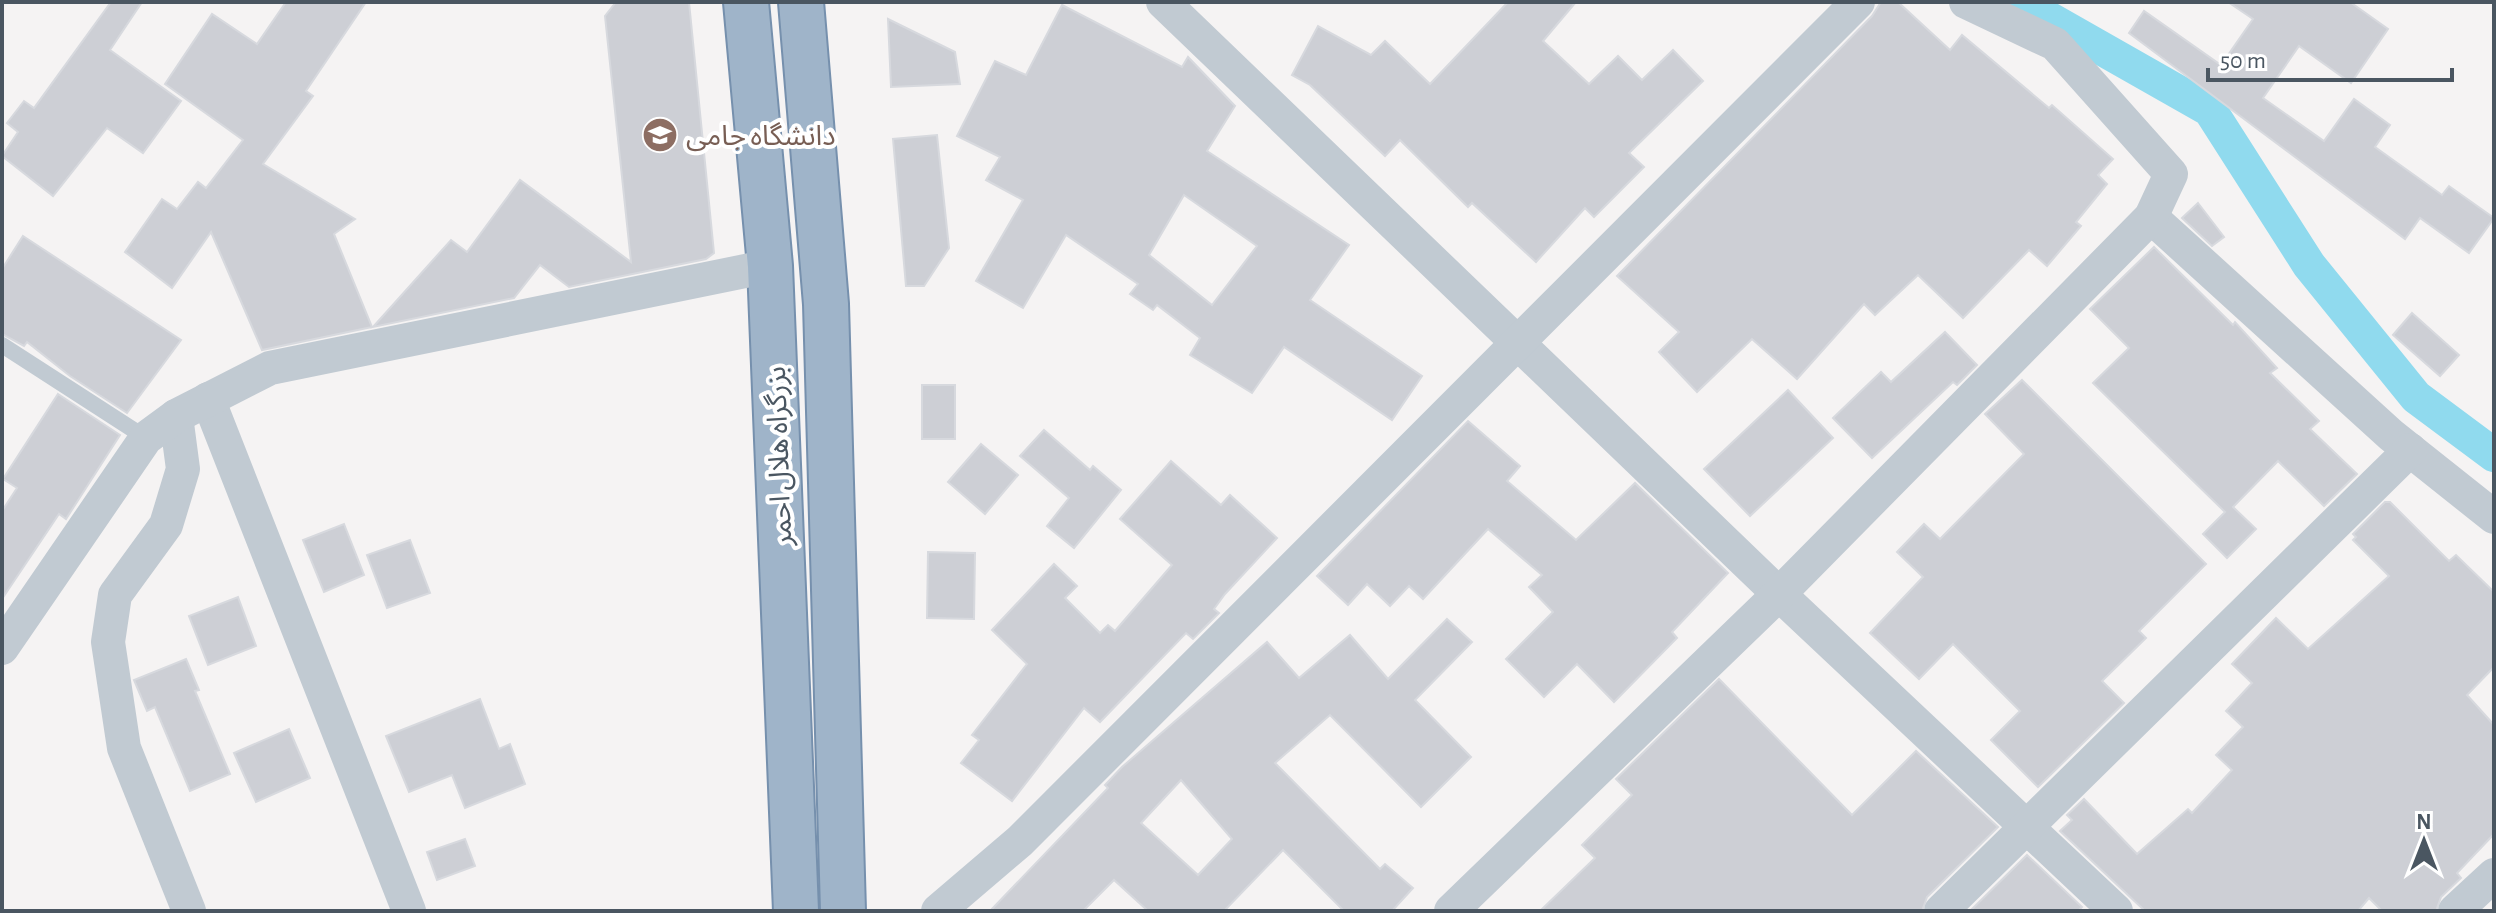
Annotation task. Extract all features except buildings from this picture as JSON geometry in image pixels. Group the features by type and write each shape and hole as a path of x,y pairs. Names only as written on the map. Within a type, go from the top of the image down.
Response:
{"highway":[{"name":"بزرگراه هلال احمر","path":"746,2 770,266 796,911"},
{"name":"بزرگراه هلال احمر","path":"801,2 826,304 843,911"}],"street":[{"path":"1163,2 1779,594 2116,911"},
{"path":"938,911 1020,841 1858,2"},
{"path":"1451,911 1779,594 2151,217 2171,174 2055,44 1966,2"},
{"path":"2151,217 2410,450 2494,517"},
{"path":"2,648 146,438 176,416 270,368 770,266"},
{"path":"208,399 409,911"},
{"path":"176,416 183,469 166,525 115,595 108,642 124,748 189,911"},
{"path":"1941,911 2410,450"},
{"path":"2455,911 2494,875"}],"lane":[{"path":"2,345 146,438"}],"waterway":[{"path":"2020,2 2210,110 2309,265 2416,397 2494,455"}],"place":[{"name":"دانشگاه جامی","path":"660,135"}]}
